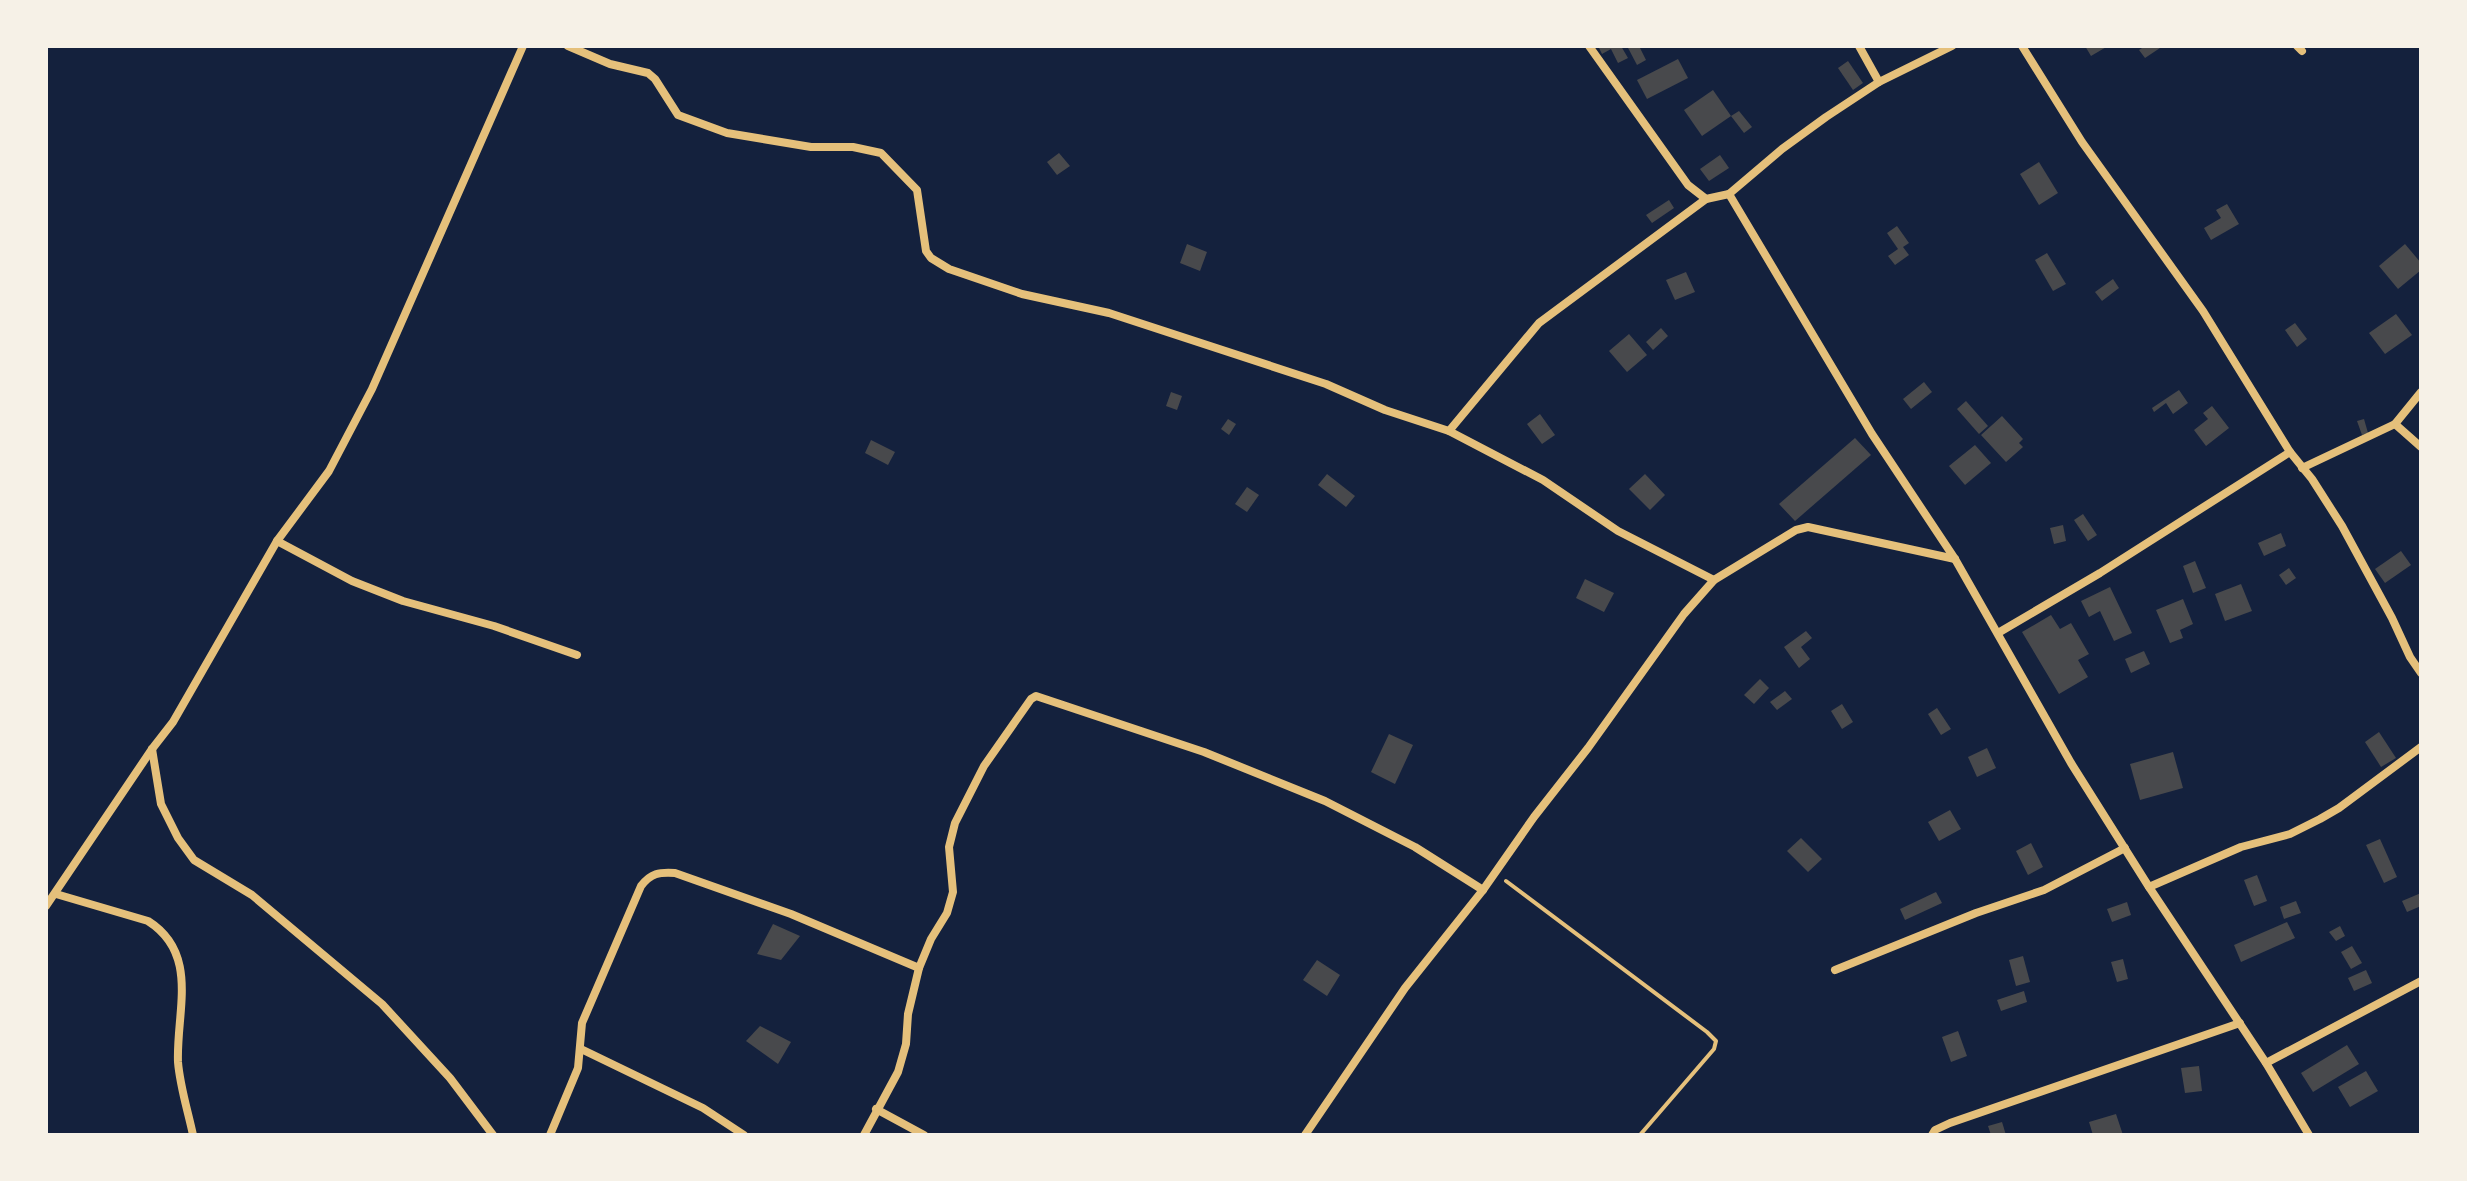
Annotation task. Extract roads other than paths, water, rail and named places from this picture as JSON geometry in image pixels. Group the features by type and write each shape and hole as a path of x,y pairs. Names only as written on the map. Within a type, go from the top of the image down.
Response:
{"street":[{"path":"46,906 187,701 277,541 329,471 372,389 523,46"},
{"path":"568,46 610,64 648,73 678,115 727,133 811,147 853,147 881,153 917,190 926,251 931,258 949,269 1022,294 1109,313 1326,384 1385,410 1449,431 1543,480 1618,531 1714,580"},
{"path":"1589,46 1688,185 1706,199"},
{"path":"1859,46 1879,82"},
{"path":"1449,431 1539,323 1706,199 1729,194 1782,149 1879,82 1952,46"},
{"path":"2022,46 2090,154 2226,345 2290,452 2312,479 2348,537 2421,673"},
{"path":"1729,194 1872,434 1955,559 2071,763 2266,1063 2309,1135"},
{"path":"2302,468 2395,424 2421,392"},
{"path":"2395,424 2421,447"},
{"path":"1998,633 2100,573 2290,452"},
{"path":"1305,1135 1405,988 1483,890 1657,648 1714,580 1796,530 1808,527 1955,559"},
{"path":"277,541 352,581 403,601 494,626 577,655"},
{"path":"864,1135 898,1072 919,968 931,939 947,913 953,892 949,847 955,823 984,766 1036,696 1204,752 1325,801 1415,847 1483,890"},
{"path":"2149,887 2214,858 2290,834 2320,819 2421,747"},
{"path":"152,749 161,804 178,838 194,860 252,895 382,1004 450,1078 493,1135"},
{"path":"1835,970 1976,913 2044,890 2125,848"},
{"path":"550,1135 578,1068 582,1023 641,886 658,872 675,873 791,914 919,968"},
{"path":"56,894 148,921 160,929 172,945 183,975 178,1059 193,1135"},
{"path":"2266,1063 2421,981"},
{"path":"1932,1135 1935,1130 1950,1123 2240,1023"},
{"path":"581,1049 703,1108 744,1135"},
{"path":"876,1109 924,1135"}]}
